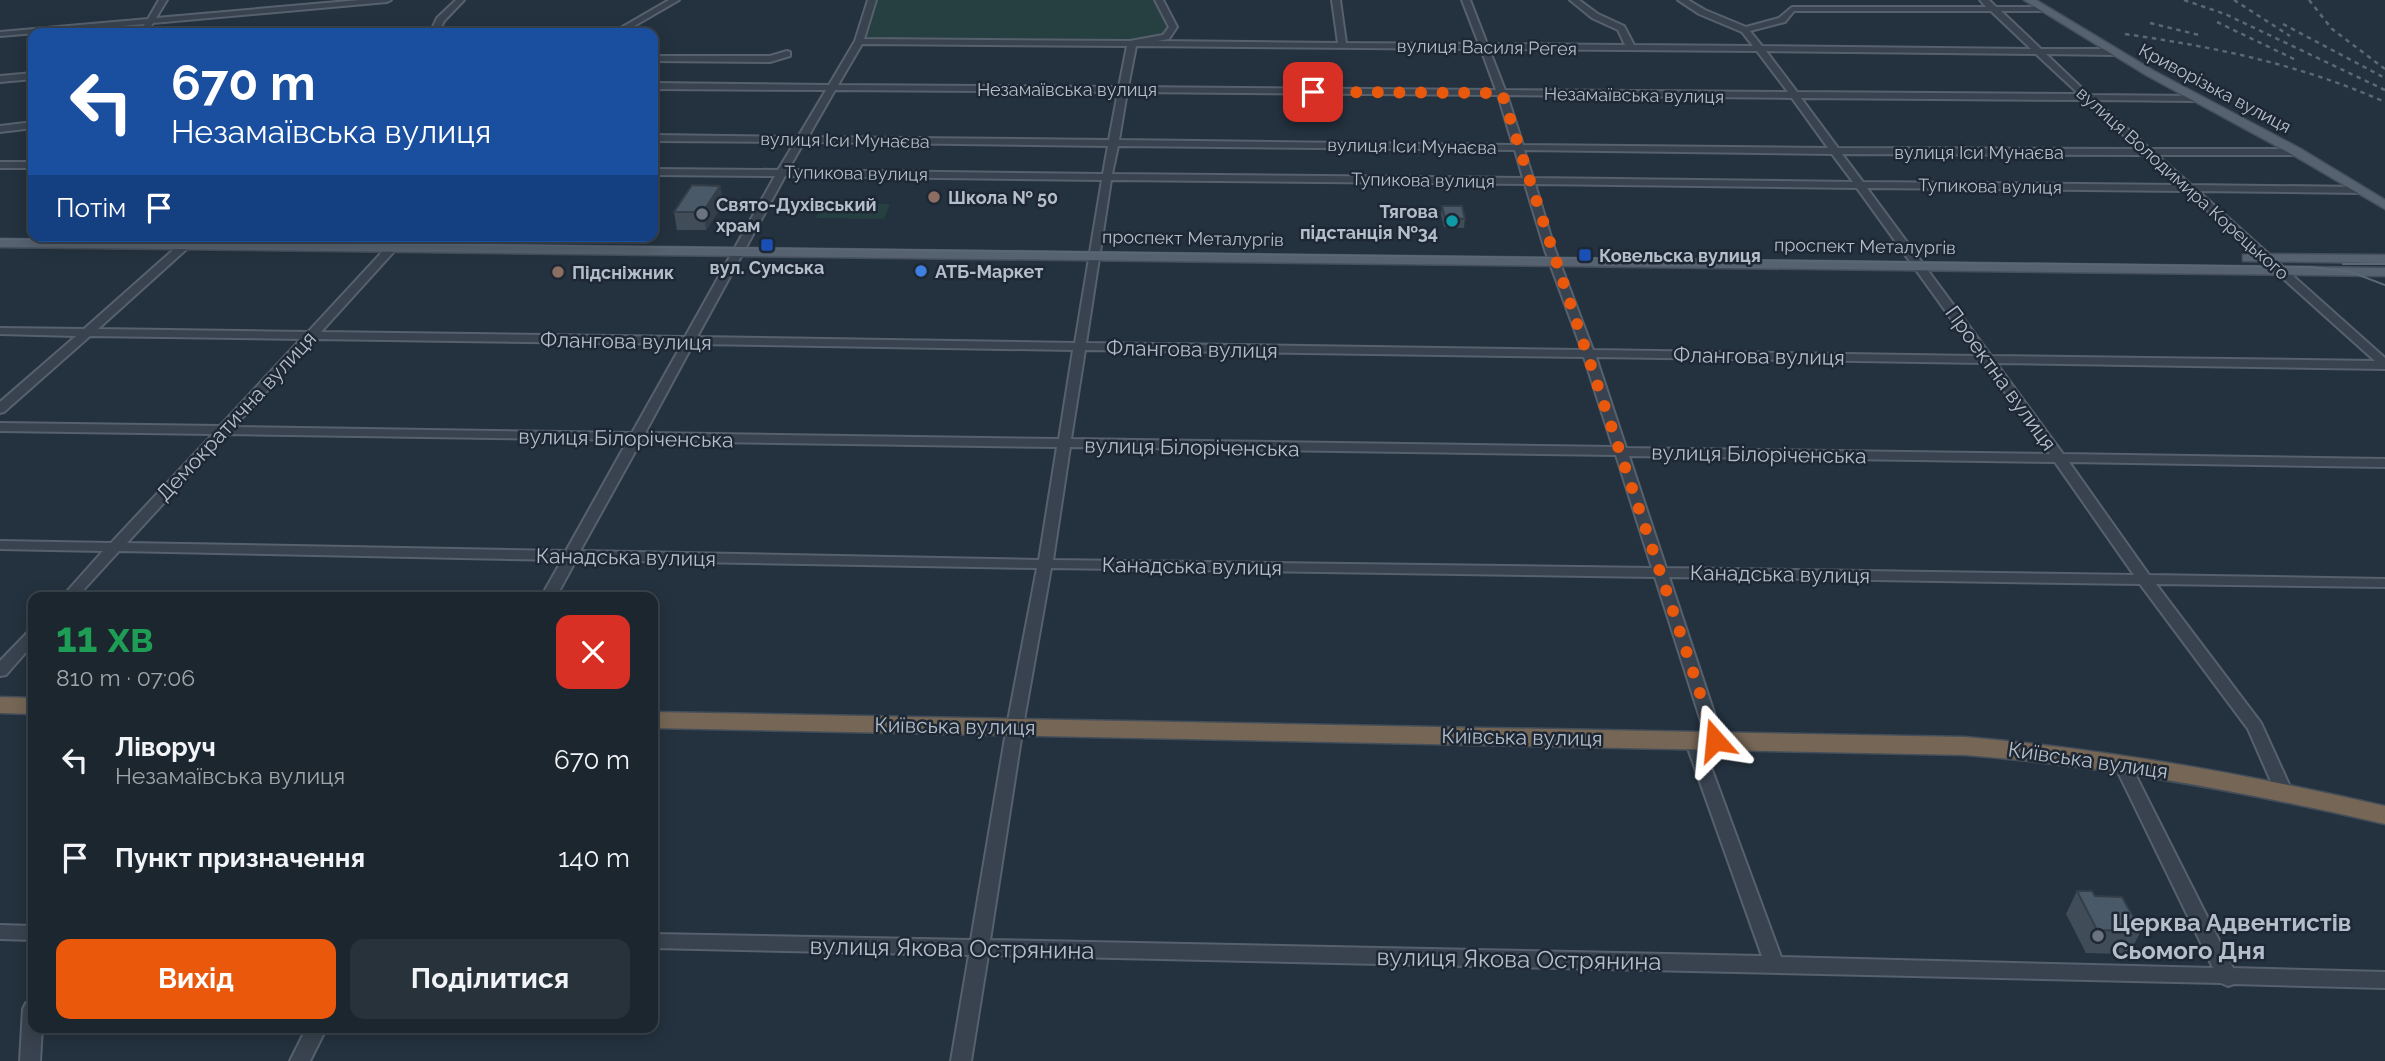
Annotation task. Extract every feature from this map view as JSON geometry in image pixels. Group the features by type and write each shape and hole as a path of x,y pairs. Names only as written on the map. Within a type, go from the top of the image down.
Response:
{"highway":[{"path":"0,705 28,706"},
{"name":"Київська вулиця","path":"658,720 1965,746 2121,762 2283,792 2385,815"}],"main road":[{"name":"Криворізька вулиця","path":"2029,0 2114,52 2297,152 2385,205"},
{"path":"0,232 28,232"},
{"name":"проспект Металургів","path":"0,243 95,242"},
{"name":"проспект Металургів","path":"219,242 391,248 742,247 1915,260 2385,259"},
{"name":"проспект Металургів","path":"588,242 742,247"},
{"name":"проспект Металургів","path":"1915,260 2385,272"}],"street":[{"path":"146,28 163,0"},
{"path":"75,28 387,0"},
{"path":"436,28 440,20 460,0"},
{"path":"625,28 675,0"},
{"path":"551,592 783,172 859,41 872,0"},
{"path":"961,1061 1081,348 1107,177 1132,43 1158,40 1171,32 1173,27 1159,0"},
{"path":"1336,0 1342,45"},
{"path":"1466,0 1502,93 1552,256 1589,354 1661,573 1704,740 1774,964"},
{"path":"1574,0 1595,16 1621,28 1631,48"},
{"path":"1682,0 1702,12 1745,30 1782,20 1792,9 2045,9"},
{"name":"вулиця Володимира Корецького","path":"1984,0 2088,98 2385,365"},
{"name":"Проектна вулиця","path":"1745,30 1836,150 2145,580 2255,727 2283,792"},
{"path":"0,34 28,32"},
{"name":"вулиця Василя Регея","path":"859,41 2114,52"},
{"path":"658,59 770,60 787,54"},
{"path":"0,79 28,76"},
{"name":"Незамаївська вулиця","path":"658,86 2195,98"},
{"path":"0,129 28,126"},
{"name":"вулиця Іси Мунаєва","path":"658,138 2150,153 2297,152"},
{"path":"0,165 28,165"},
{"name":"Тупикова вулиця","path":"658,172 2361,190"},
{"path":"0,409 189,242"},
{"name":"Демократична вулиця","path":"74,592 397,242"},
{"name":"Флангова вулиця","path":"0,331 2385,365"},
{"name":"вулиця Білоріченська","path":"0,427 2385,463"},
{"name":"Канадська вулиця","path":"0,545 1045,564 2385,583"},
{"path":"0,671 28,640"},
{"path":"2121,762 2228,978"},
{"path":"0,932 28,933"},
{"name":"вулиця Якова Острянина","path":"658,941 981,950 1774,964 2385,981"},
{"path":"30,1061 32,1033"},
{"path":"300,1061 314,1033"}],"green space":[{"path":"875,0 1156,0 1170,30 1160,37 1136,40 864,39"},
{"path":"823,203 890,204 884,219 816,218"}],"building":[{"path":"692,185 720,186 703,212 674,212"},
{"path":"1442,206 1462,206 1465,219 1445,218"},
{"path":"2077,891 2092,891 2095,896 2122,897 2141,931 2097,930"}],"tram line":[{"path":"0,239 28,239"},
{"path":"248,242 2312,267 2351,272 2385,285"},
{"path":"2343,264 2385,264"}],"railway":[{"path":"2184,0 2225,14 2385,90"},
{"path":"2234,0 2290,36"},
{"path":"2309,0 2332,29 2385,69"},
{"path":"2217,22 2296,60"},
{"path":"2150,23 2199,35"},
{"path":"2283,24 2385,78"},
{"path":"2125,34 2258,59 2322,78 2385,102"}],"place":[{"name":"Школа № 50","path":"934,197"},
{"name":"Свято-Духівський храм","path":"702,214"},
{"name":"Тягова пiдстанцiя №34","path":"1452,221"},
{"name":"вул. Сумська","path":"767,245"},
{"name":"Ковельска вулиця","path":"1585,255"},
{"name":"АТБ-Маркет","path":"921,271"},
{"name":"Підсніжник","path":"558,272"},
{"name":"Церква Адвентистів Сьомого Дня","path":"2098,936"}],"route":[{"path":"1313,92 1502,93 1550,250 1589,354 1715,740"}]}
